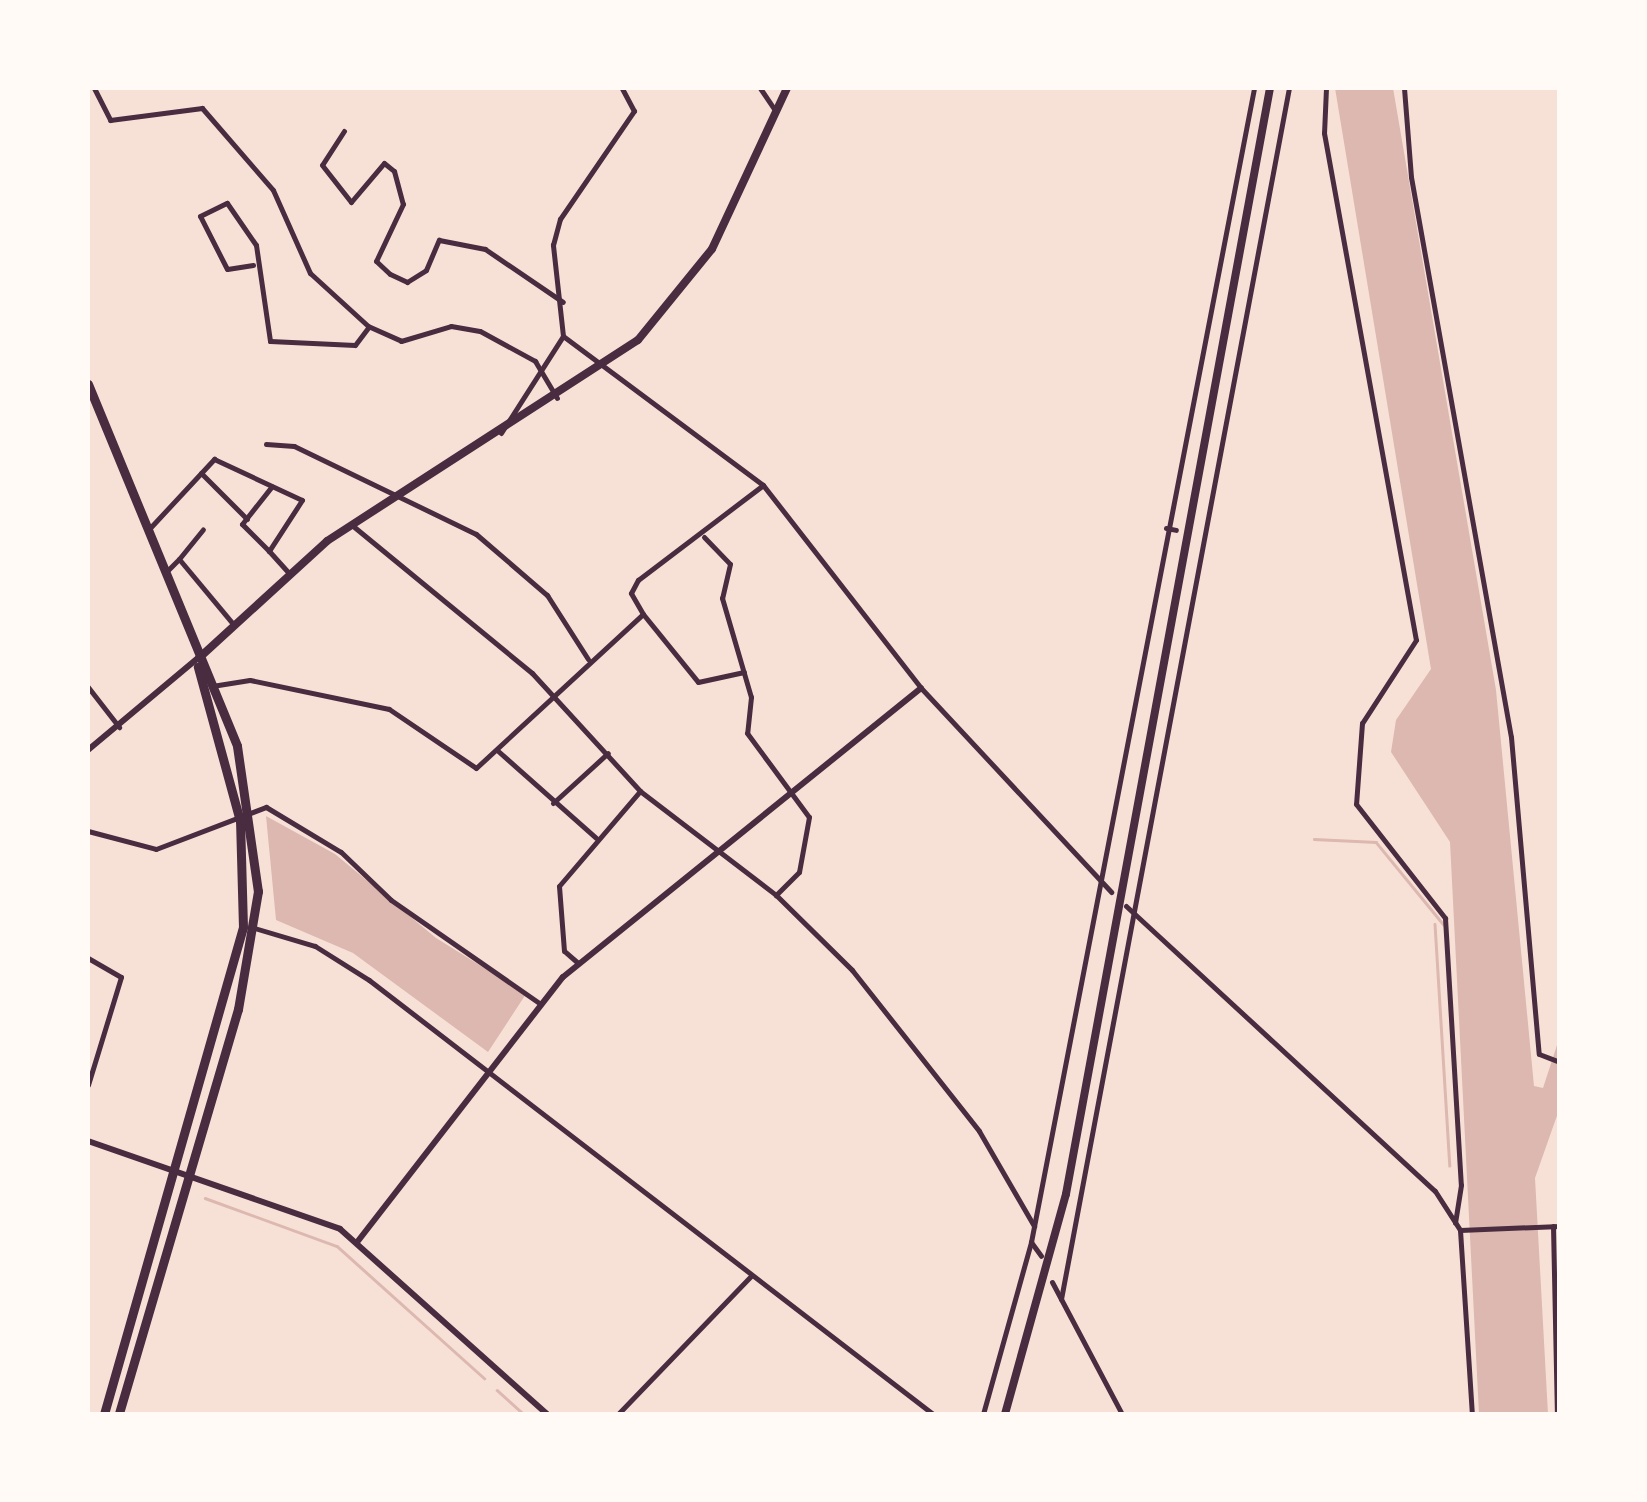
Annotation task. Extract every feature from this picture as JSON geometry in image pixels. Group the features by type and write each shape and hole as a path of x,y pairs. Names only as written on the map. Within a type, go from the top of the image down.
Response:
{"main road":[{"path":"197,659 289,573 352,526 610,364 699,270 788,88"},
{"path":"1005,1414 1066,1194 1270,88"},
{"path":"89,391 211,686 251,809 257,928 190,1177 120,1414"},
{"path":"104,1414 178,1173 244,927 238,813 197,659"}],"street":[{"path":"94,88 110,120 202,108 273,190 310,274 368,326 401,341 464,325 542,372 556,398"},
{"path":"501,433 563,336 563,302 553,259 560,219 631,117 622,88"},
{"path":"760,88 776,112"},
{"path":"983,1414 1031,1242 1218,244 1254,88"},
{"path":"1061,1299 1136,915 1196,534 1249,248 1289,88"},
{"path":"1326,88 1324,132 1416,640 1362,723 1356,804 1445,918 1461,1185 1455,1223"},
{"path":"1404,88 1411,178 1511,738 1539,1054 1560,1062"},
{"path":"344,132 322,164 351,202 384,163 394,171 403,204 376,261 390,274 407,282 426,270 439,240 485,249 563,302"},
{"path":"254,265 258,251 230,206 200,216 227,269 254,265 265,273 270,341 355,345 368,326"},
{"path":"1218,244 1228,246"},
{"path":"563,336 610,364 764,485 921,688 1111,892"},
{"path":"266,444 294,446 476,534 533,579 588,660"},
{"path":"147,531 214,459 302,500 269,552"},
{"path":"201,473 289,573"},
{"path":"744,672 698,682 643,614 632,587 704,537 764,485"},
{"path":"246,520 272,486"},
{"path":"352,526 556,695 640,790 776,896 852,970 979,1131 1034,1226"},
{"path":"164,574 203,528"},
{"path":"1166,528 1176,530"},
{"path":"704,537 730,564 722,598 744,672 747,733 795,791 809,817 804,856 776,896"},
{"path":"179,558 234,624"},
{"path":"211,686 250,680 389,710 476,768 498,751 588,660 643,614"},
{"path":"88,750 197,659"},
{"path":"88,687 119,726"},
{"path":"358,1241 539,1004 578,964 921,688"},
{"path":"498,751 552,803 596,838"},
{"path":"552,803 608,753"},
{"path":"578,964 564,951 556,896 596,838 640,790"},
{"path":"88,831 156,849 238,813 266,807 341,852 391,900 539,1004"},
{"path":"1126,906 1425,1179 1460,1230 1472,1414"},
{"path":"244,927 257,928 342,961 933,1414"},
{"path":"88,958 121,977 88,1085"},
{"path":"88,1141 302,1211 358,1241 546,1414"},
{"path":"1460,1230 1553,1226 1557,1414"},
{"path":"1031,1242 1041,1256"},
{"path":"618,1414 752,1276"},
{"path":"1052,1282 1122,1414"}],"shaded area":[{"path":"1335,88 1393,88 1496,690 1534,1086 1543,1088 1559,1039 1559,1110 1535,1178 1548,1414 1479,1414 1450,842 1391,752 1396,720 1431,669"},
{"path":"266,816 335,854 436,938 526,994 488,1052 353,953 276,920"}],"waterway":[{"path":"1314,839 1376,842 1443,924"},
{"path":"1435,924 1450,1166"},
{"path":"205,1198 337,1246 484,1378"},
{"path":"497,1390 524,1414"}]}
